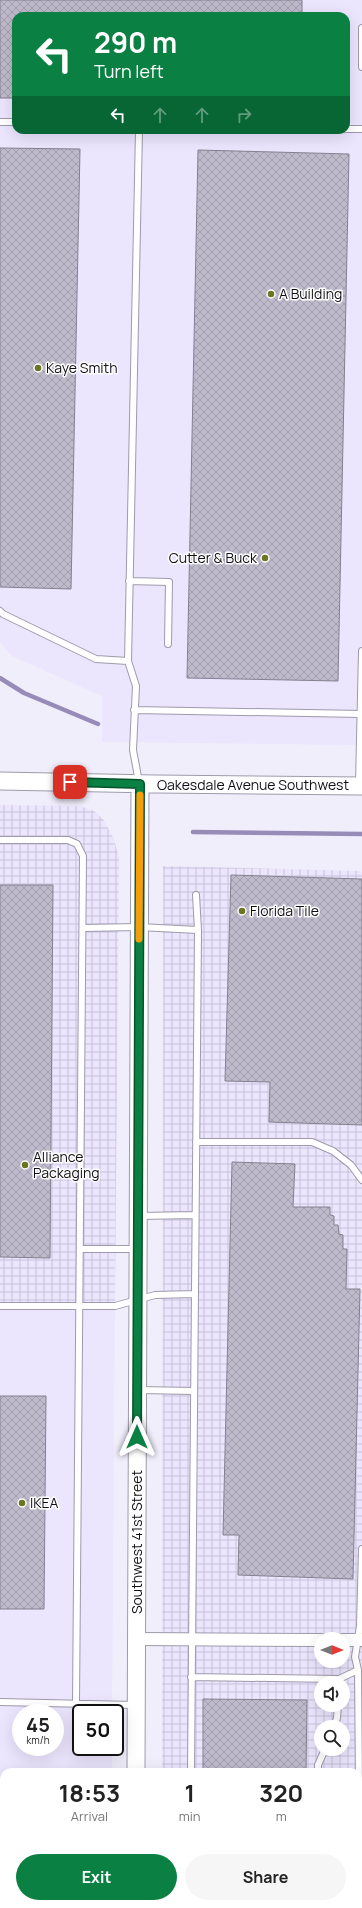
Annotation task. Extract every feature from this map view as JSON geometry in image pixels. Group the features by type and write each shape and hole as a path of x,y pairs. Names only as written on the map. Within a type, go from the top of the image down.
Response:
{"main road":[{"name":"Oakesdale Avenue Southwest","path":"0,780 140,784 360,786"},
{"name":"Southwest 41st Street","path":"136,1768 140,784"}],"street":[{"path":"137,1639 191,1641 314,1640"}],"lane":[{"path":"362,28 362,67"},
{"path":"0,122 12,122"},
{"path":"350,129 362,129"},
{"path":"140,134 128,661 136,686 133,750 140,784"},
{"path":"129,581 169,582 168,644"},
{"path":"0,611 3,614 96,659 128,661"},
{"path":"360,786 362,650"},
{"path":"134,710 360,714"},
{"path":"0,840 68,840 76,844 83,856 80,1249 78,1305 76,1703"},
{"path":"191,1768 198,930 196,895"},
{"path":"83,928 139,927 198,930"},
{"path":"196,1142 312,1142 333,1151 351,1165 362,1180"},
{"path":"138,1216 195,1215"},
{"path":"80,1249 138,1249"},
{"path":"0,1306 115,1306 138,1298 155,1295 194,1294"},
{"path":"137,1390 194,1392"},
{"path":"359,1768 358,1670 355,1657 360,1640 362,1549"},
{"path":"348,1676 358,1670"},
{"path":"191,1677 314,1680"},
{"path":"0,1702 136,1705"},
{"path":"318,1768 322,1756"}],"shaded area":[{"path":"0,0 362,0 362,745 102,742 102,696 12,656 0,642"},
{"path":"0,805 80,806 94,811 103,819 114,839 119,858 115,1306 0,1305"},
{"path":"163,866 360,871 362,873 362,1768 162,1768"},
{"path":"0,1305 115,1306 112,1704 72,1704 72,1756 112,1756 112,1768 0,1768"}],"building":[{"path":"0,0 302,0 302,12 12,12 12,98 0,98"},
{"name":"Kaye Smith","path":"0,148 80,149 71,589 0,587"},
{"name":"A Building","path":"198,150 349,154 338,681 187,678"},
{"path":"231,875 362,879 362,1125 269,1122 270,1082 225,1081"},
{"path":"0,885 53,885 50,1258 0,1257"},
{"path":"232,1162 295,1164 293,1207 330,1207 330,1215 334,1216 334,1225 338,1225 339,1234 343,1235 343,1249 347,1249 346,1289 360,1289 353,1579 238,1575 239,1535 223,1535"},
{"name":"IKEA","path":"0,1396 46,1396 44,1609 0,1609"},
{"path":"203,1699 307,1700 306,1768 203,1768"}],"waterway":[{"path":"0,678 24,693 98,724"},
{"path":"193,832 362,834"}],"slow traffic":[{"path":"139,939 140,795"}],"place":[{"name":"A Building","path":"271,294"},
{"name":"Kaye Smith","path":"38,368"},
{"name":"Cutter & Buck","path":"265,558"},
{"name":"Florida Tile","path":"242,911"},
{"name":"Alliance Packaging","path":"25,1165"},
{"name":"IKEA","path":"22,1503"}],"route":[{"path":"70,782 140,784 137,1437"}]}
